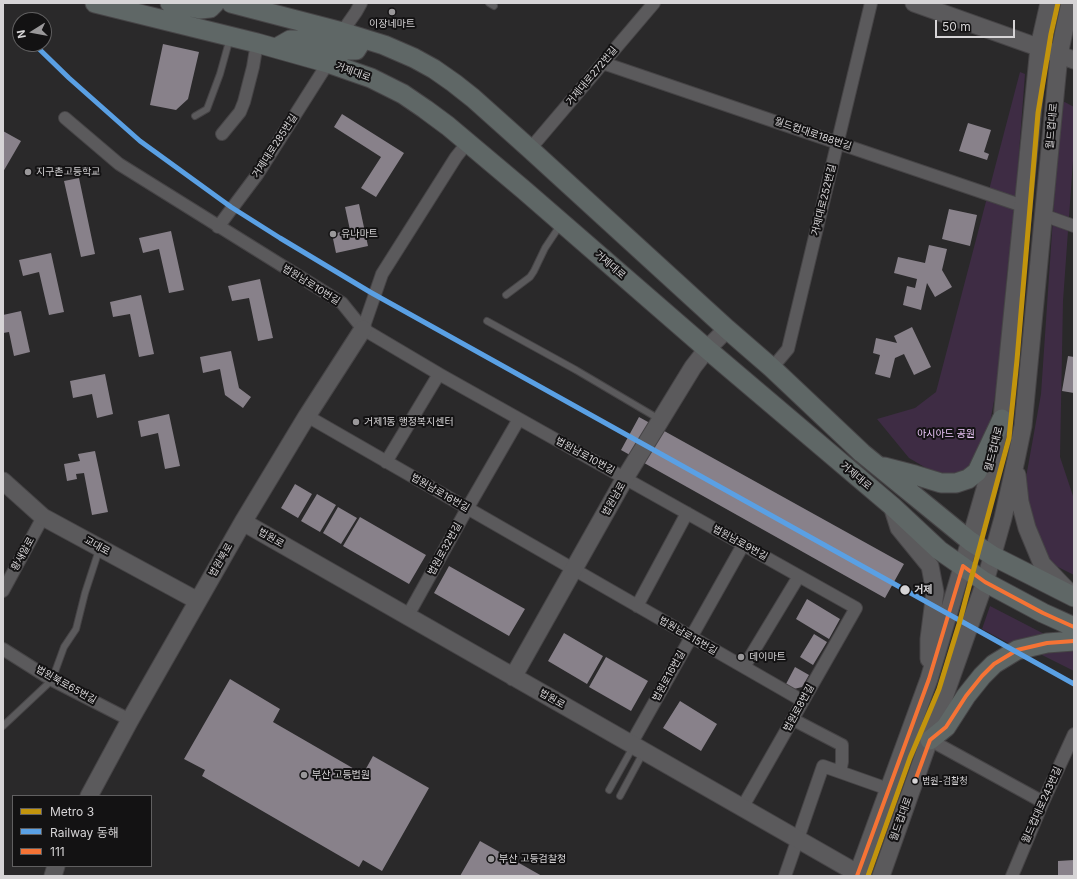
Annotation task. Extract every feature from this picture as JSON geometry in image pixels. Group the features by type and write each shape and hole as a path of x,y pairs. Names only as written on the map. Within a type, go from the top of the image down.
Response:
{"main road":[{"path":"142,15 154,3 157,3"},
{"path":"170,3 200,9 210,8 215,3"},
{"path":"231,3 342,32 384,45 414,58 434,69 473,98 530,149 727,329 772,368 862,453 970,541 993,556 1074,597"},
{"path":"914,3 1066,57"},
{"name":"월드컵대로","path":"859,875 888,789 929,679 985,489 1002,419 1039,48 1049,3"},
{"name":"월드컵대로","path":"881,876 985,582 1003,518 1016,460 1023,426 1043,215 1066,57 1070,3"},
{"name":"거제대로","path":"101,4 257,43 328,63 371,78 403,94 425,108 468,142 707,350 892,506 939,550 985,582 1043,613 1074,627"},
{"path":"276,48 290,40 303,40 342,50 356,50 363,39"},
{"name":"법원북로","path":"90,795 130,720 243,522 307,416 363,329"},
{"name":"법원남로","path":"513,677 625,478 660,420 693,367 727,329"},
{"path":"878,466 941,483 956,483 968,479 977,472 1002,419"},
{"path":"1016,460 1020,502 1027,528 1042,564 1074,597"},
{"name":"교대로","path":"3,482 43,517 198,601"},
{"path":"892,506 899,528 930,566 935,592 929,639 929,679"},
{"name":"법원로","path":"243,522 859,875"},
{"path":"930,740 946,727 966,696 994,664 1017,650 1047,643 1074,641"}],"street":[{"path":"342,32 361,3"},
{"name":"거제대로272번길","path":"530,149 654,3"},
{"name":"거제대로252번길","path":"772,368 788,349 871,3"},
{"path":"222,134 240,112 244,102 253,68 257,43"},
{"name":"거제대로285번길","path":"218,227 257,175 328,63"},
{"name":"월드컵대로188번길","path":"603,63 1023,206"},
{"name":"법원남로10번길","path":"65,118 119,164 342,303 363,329 439,374 625,478"},
{"path":"363,329 382,274 456,157 468,142"},
{"path":"1043,215 1074,226"},
{"path":"386,462 439,374"},
{"name":"법원남로16번길","path":"307,416 573,570"},
{"name":"법원로32번길","path":"408,616 467,508 519,419"},
{"name":"법원남로9번길","path":"625,478 856,608"},
{"path":"638,606 687,513"},
{"name":"황새알로","path":"3,591 43,517"},
{"name":"법원로16번길","path":"636,747 691,637 743,545"},
{"name":"법원남로15번길","path":"573,570 803,701"},
{"path":"744,668 799,576"},
{"name":"법원로8번길","path":"742,808 794,720 803,701 856,608"},
{"name":"법원북로65번길","path":"3,649 52,680 130,720"},
{"path":"794,720 842,745 842,762 840,772"},
{"name":"월드컵대로243번길","path":"1012,876 1043,802 1074,734"},
{"path":"930,740 1043,802"},
{"path":"785,876 823,766 888,789"}],"lane":[{"path":"195,116 207,109 220,74 230,37"},
{"path":"506,295 534,271 545,248 562,223"},
{"path":"487,321 576,370 660,420"},
{"path":"3,726 52,680 64,647 76,630 85,593 100,548"},
{"path":"609,790 636,747"},
{"path":"620,796 636,747"}],"green space":[{"name":"아시아드 공원","path":"1020,72 1025,74 1013,230 1007,273 1003,329 996,390 989,428 976,466 945,479 909,458 877,419 915,408 936,392"},
{"path":"1061,100 1074,107 1074,147 1063,301 1060,457 1074,499 1074,575 1052,564 1031,527 1025,483 1041,394"},
{"path":"990,606 1052,638 1014,646 982,629"},
{"path":"1057,650 1074,651 1074,671 1038,653"}],"building":[{"path":"163,44 199,52 188,99 176,110 150,105"},
{"path":"342,114 404,153 376,197 361,188 381,157 334,127"},
{"path":"968,123 991,130 984,152 989,154 987,160 959,151"},
{"path":"3,131 21,141 3,172"},
{"path":"79,178 95,254 81,257 64,181"},
{"path":"359,204 368,246 336,253 332,234 350,230 345,207"},
{"path":"949,209 977,215 970,246 942,239"},
{"path":"171,231 184,290 169,293 159,249 143,253 139,238"},
{"path":"929,245 947,249 942,270 952,287 935,297 927,283 921,310 903,305 907,286 915,288 917,279 894,273 898,257 925,263"},
{"path":"51,253 64,312 49,315 39,272 23,276 19,260"},
{"path":"260,279 273,338 258,341 249,298 232,301 228,286"},
{"path":"141,295 154,354 139,357 130,314 113,317 110,302"},
{"path":"21,311 30,352 14,356 9,332 3,333 3,315"},
{"path":"912,327 931,367 914,375 904,354 895,358 890,378 875,374 880,355 873,353 876,338 897,343 894,336"},
{"path":"231,351 239,388 251,397 243,408 225,395 220,369 203,373 200,357"},
{"path":"1068,356 1074,357 1074,393 1062,391"},
{"path":"105,374 113,414 97,418 92,394 73,398 70,381"},
{"path":"169,414 180,466 165,469 158,433 141,437 138,421"},
{"path":"639,417 904,564 885,598 621,450"},
{"path":"95,451 108,512 92,515 84,473 76,474 77,479 67,481 64,464 80,461 78,454"},
{"path":"295,484 312,494 298,518 281,508"},
{"path":"317,494 336,505 320,532 301,521"},
{"path":"338,507 357,518 341,544 323,533"},
{"path":"360,517 426,555 409,584 343,546"},
{"path":"449,566 525,609 509,636 434,593"},
{"path":"807,599 840,619 829,639 796,619"},
{"path":"564,633 603,656 587,684 548,661"},
{"path":"814,634 827,642 813,665 800,657"},
{"path":"606,657 648,681 631,711 589,687"},
{"path":"795,667 809,675 802,687 794,689 786,684"},
{"name":"부산 고등법원","path":"230,679 280,709 273,722 363,774 373,756 429,788 382,871 363,860 359,867 202,776 205,770 184,759"},
{"path":"680,701 717,724 701,751 663,728"},
{"name":"부산 고등검찰청","path":"480,841 542,876 460,876"},
{"path":"1074,860 1074,876 1058,876 1058,861"}],"metro line":[{"name":"3","path":"868,876 910,758 939,689 959,624 1009,438 1038,113 1051,34 1058,3"}],"rail line":[{"name":"동해","path":"42,52 69,78 140,141 231,207 280,238 370,292 1074,684"}],"transit line":[{"name":"111","path":"857,876 929,679 963,566 985,582 1043,613 1074,627"},
{"name":"111","path":"915,781 930,740 946,727 966,696 994,664 1017,650 1047,643 1074,641"}],"place":[{"name":"이장네마트","path":"392,12"},
{"name":"지구촌고등학교","path":"28,172"},
{"name":"유나마트","path":"333,234"},
{"name":"거제1동 행정복지센터","path":"356,422"},
{"name":"거제","path":"905,590"},
{"name":"데이마트","path":"741,657"},
{"name":"부산 고등법원","path":"304,775"},
{"name":"법원-검찰청","path":"915,781"},
{"name":"부산 고등검찰청","path":"491,859"}]}
